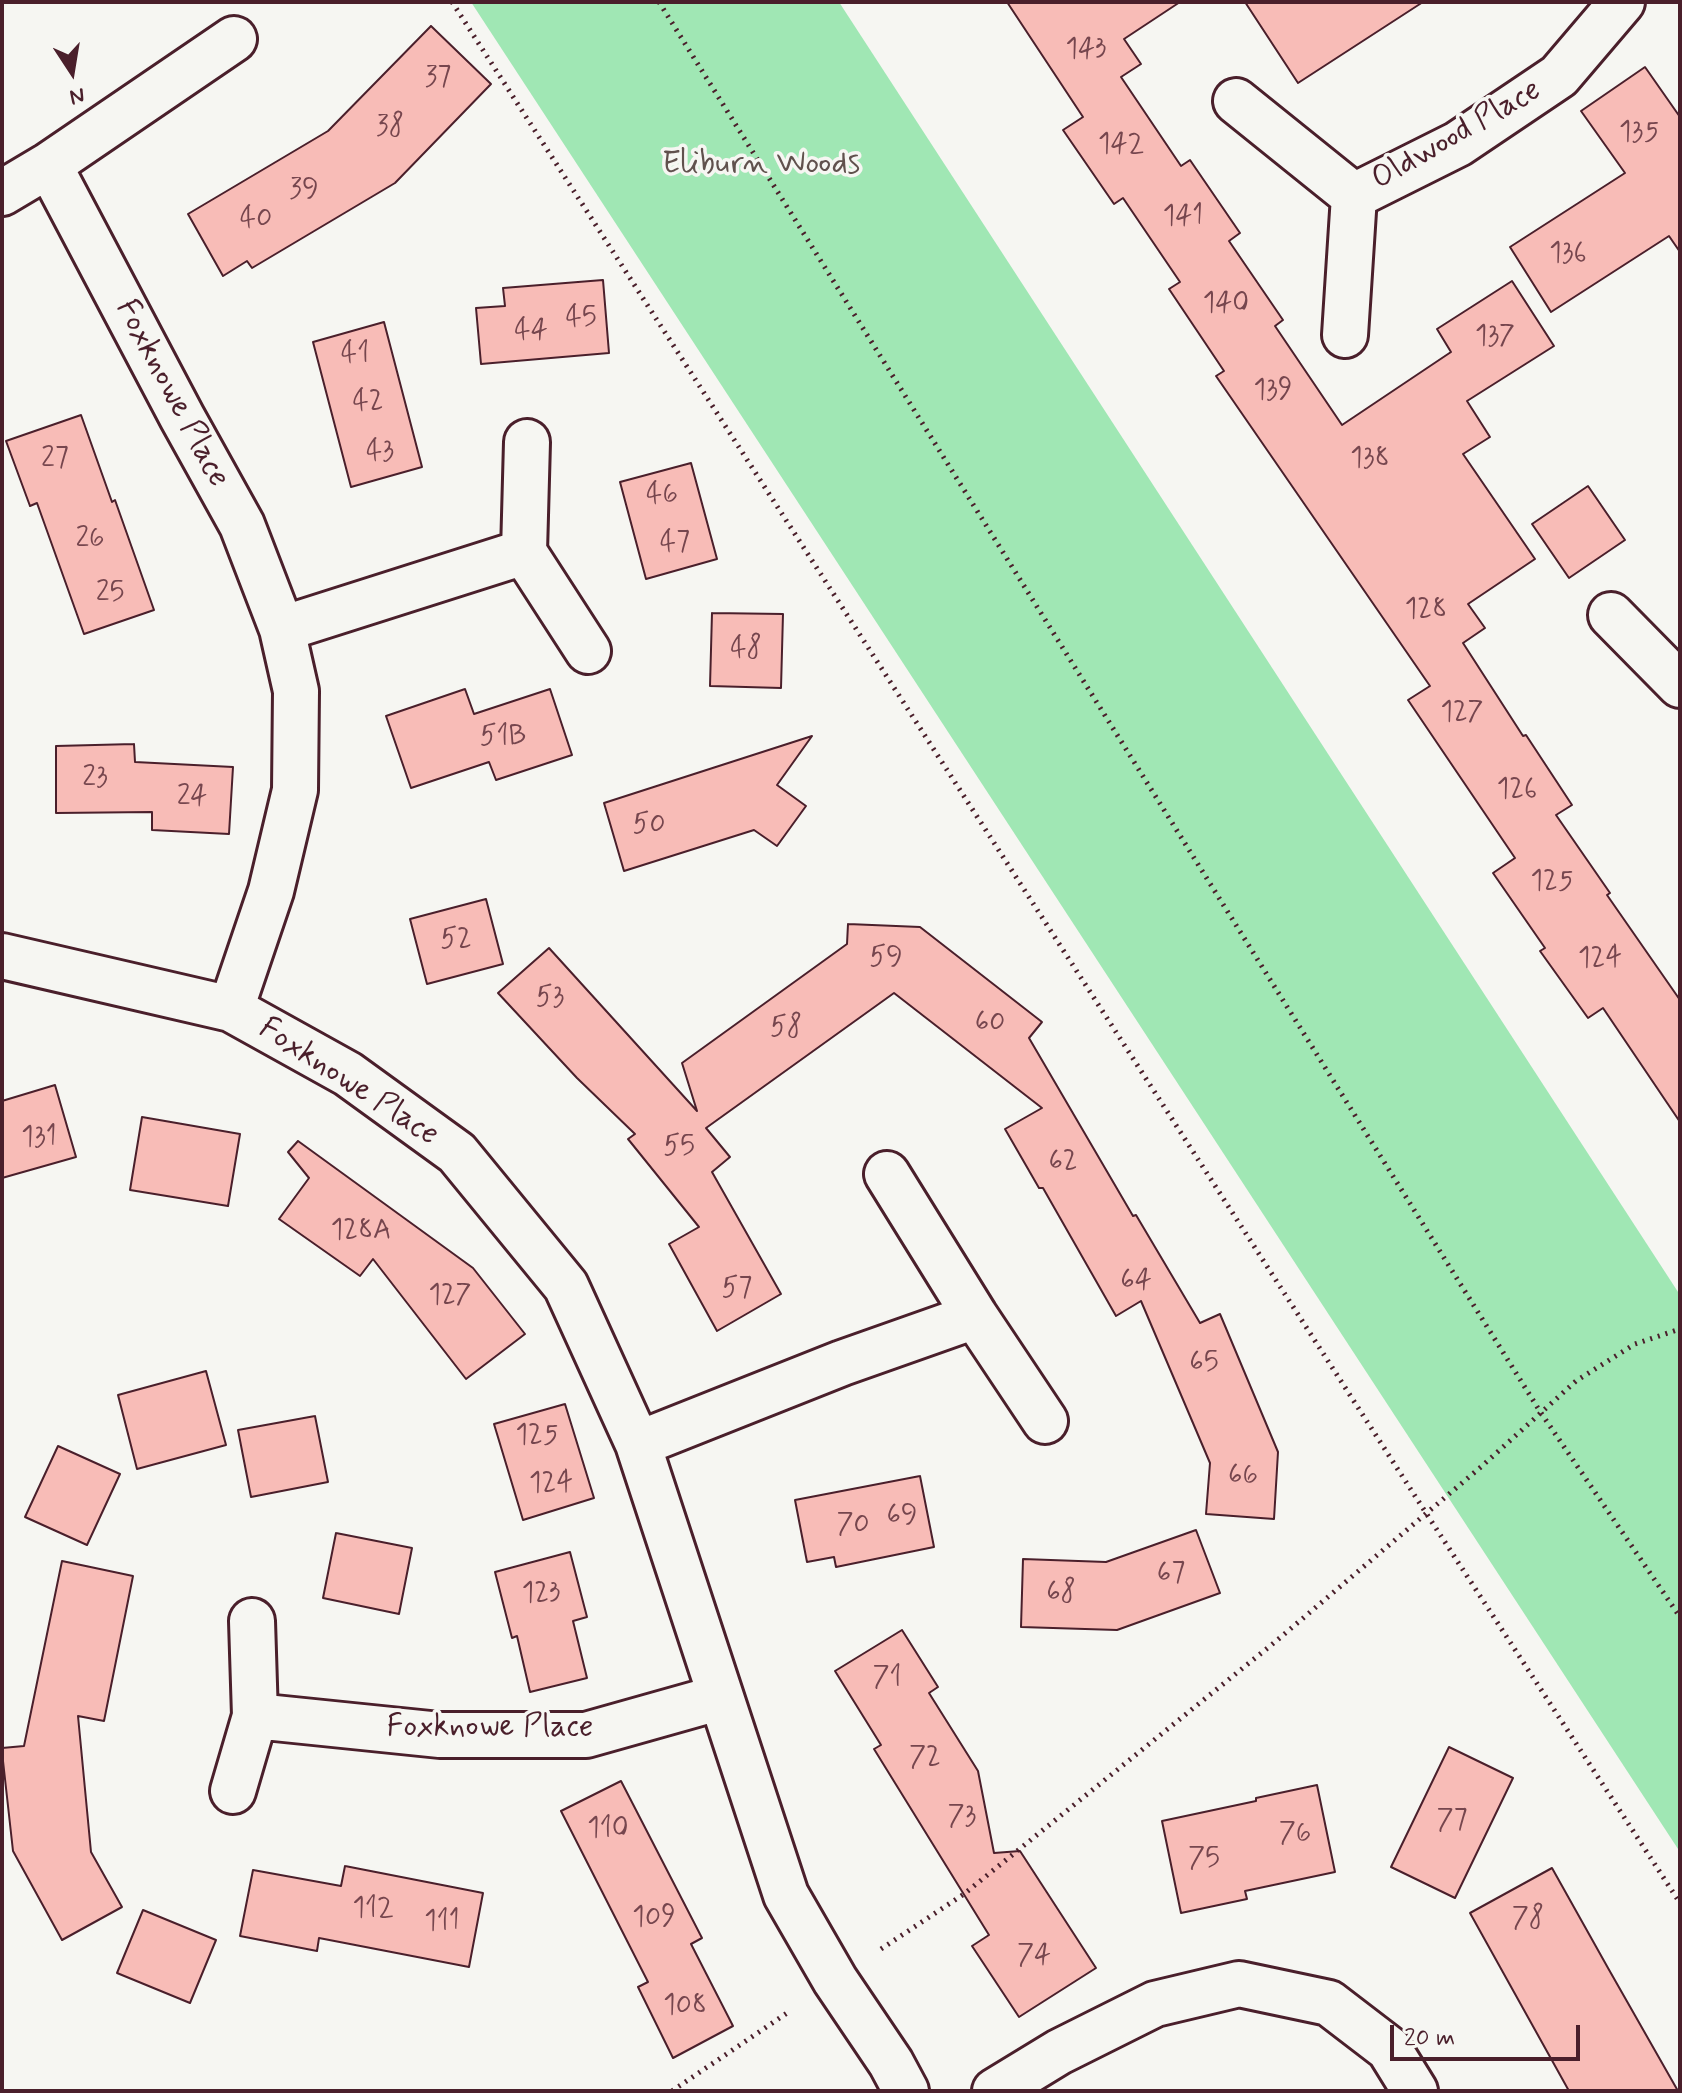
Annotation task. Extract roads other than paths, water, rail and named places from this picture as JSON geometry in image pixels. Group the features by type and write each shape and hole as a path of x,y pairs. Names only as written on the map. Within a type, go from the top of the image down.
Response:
{"street":[{"name":"Oldwood Place","path":"1354,196 1458,144 1559,76 1622,2"},
{"path":"2,193 49,165 234,39"},
{"name":"Oldwood Place","path":"1236,101 1354,196"},
{"name":"Foxknowe Place","path":"49,165 242,525 282,629 296,691 295,790 271,891 231,1009"},
{"name":"Oldwood Place","path":"1345,335 1354,196"},
{"path":"527,442 524,552 588,651"},
{"path":"282,629 524,552"},
{"path":"1611,615 1680,685"},
{"name":"Foxknowe Place","path":"2,956 231,1009 348,1074 457,1153 566,1286 638,1444 786,1895 835,1980 891,2063 906,2091"},
{"path":"887,1174 1045,1421"},
{"path":"638,1444 842,1363 975,1316"},
{"path":"233,1791 255,1716 252,1621"},
{"name":"Foxknowe Place","path":"255,1716 440,1735 586,1735 721,1697"},
{"path":"995,2091 1059,2052 1155,2004 1239,1984 1329,2003 1389,2049 1415,2091"}],"park label":[{"name":"Eliburn Woods","path":"761,165"}]}
